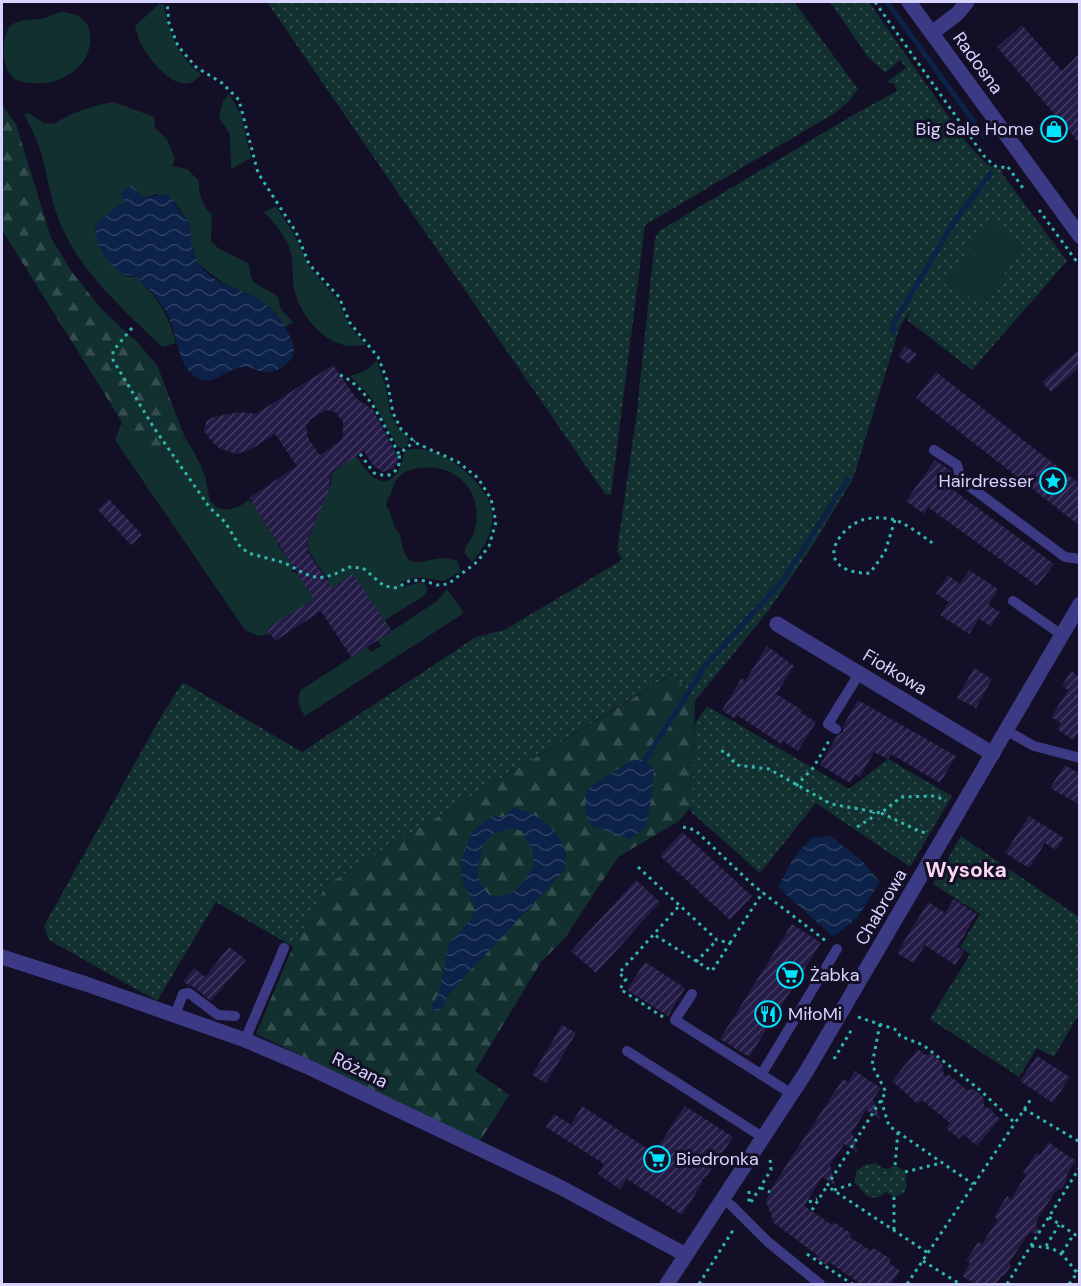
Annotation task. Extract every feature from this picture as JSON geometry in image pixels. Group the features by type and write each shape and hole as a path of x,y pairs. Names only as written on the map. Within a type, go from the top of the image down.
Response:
{"street":[{"name":"Radosna","path":"909,2 1080,236"},
{"path":"932,33 957,14 967,2"},
{"name":"Chabrowa","path":"667,1284 792,1094 1080,604"},
{"name":"Fiołkowa","path":"777,624 993,754"},
{"name":"Różana","path":"2,957 245,1040 306,1066 501,1158 686,1255"}],"lane":[{"path":"934,450 957,465 961,480 1065,557 1080,559"},
{"path":"1013,601 1062,634"},
{"path":"836,729 828,724 859,674"},
{"path":"1007,731 1034,746 1080,758"},
{"path":"245,1040 284,948"},
{"path":"761,1075 837,949"},
{"path":"175,1016 183,994 189,993 218,1015 235,1016"},
{"path":"692,994 675,1020 792,1094"},
{"path":"627,1051 764,1138"},
{"path":"722,1200 737,1210 768,1242 820,1284"}],"path":[{"path":"132,328 113,351 113,360 154,428 210,508 225,522 239,545 248,553 285,563 305,574 319,578 333,575 349,567 363,568 384,586 397,588 409,581 421,580 437,585 448,584 477,562 489,546 496,522 491,498 478,478 458,462 415,441 401,429 393,413 387,380 378,357 350,323 339,297 309,264 296,232 258,173 239,100 222,83 196,67 178,46 169,23 166,2"},
{"path":"875,2 984,156 995,166 1008,168"},
{"path":"340,375 366,396 399,454 399,466 396,471 386,476 374,473 360,454"},
{"path":"399,454 415,441"},
{"path":"895,520 885,552 870,573 852,571 836,562 833,554 835,544 855,524 874,519 895,520 934,544"},
{"path":"721,751 726,752 736,765 769,769 831,804 882,813 921,832 934,834"},
{"path":"796,786 813,768"},
{"path":"882,813 901,797 933,796 954,802"},
{"path":"857,827 873,817 874,812"},
{"path":"683,827 695,830 754,886 837,949"},
{"path":"638,867 717,940 730,944"},
{"path":"653,934 712,971 763,892"},
{"path":"667,1019 620,989 627,979 619,973 680,905"},
{"path":"696,962 717,940"},
{"path":"858,1017 897,1030 900,1036 923,1045 980,1090 1015,1123"},
{"path":"812,1210 886,1092 872,1065 880,1024"},
{"path":"907,1284 1031,1099"},
{"path":"881,1100 889,1126 974,1184"},
{"path":"1024,1108 1080,1142"},
{"path":"895,1165 898,1132"},
{"path":"751,1202 771,1170 770,1158"},
{"path":"905,1172 942,1162"},
{"path":"1007,1284 1080,1167"},
{"path":"833,1190 855,1184"},
{"path":"827,1186 928,1253"},
{"path":"760,1188 770,1192"},
{"path":"894,1197 894,1230"},
{"path":"809,1202 819,1199"},
{"path":"1049,1217 1080,1238"},
{"path":"1046,1247 1059,1225"},
{"path":"1062,1253 1074,1234"},
{"path":"1031,1246 1046,1247 1062,1253 1077,1273"},
{"path":"799,1248 852,1284"},
{"path":"923,1261 960,1284"},
{"path":"1070,1284 1080,1269"}],"green space":[{"path":"267,2 794,2 858,89 835,113 645,225 611,495 605,494"},
{"path":"830,2 869,2 967,143 987,164 1003,170 1001,172 1067,261 972,370 907,320 912,308 900,326 853,479 811,548 769,610 695,701 672,674 326,885 295,948 216,902 157,1001 49,940 44,926 159,720 183,682 302,752 476,637 504,630 622,560 617,551 637,411 655,239 659,231 897,91 894,84 887,82 906,68 900,60 885,73 868,57"},
{"path":"159,4 164,4 171,34 180,52 201,74 193,81 185,84 167,76 140,42 135,26"},
{"path":"62,12 78,16 88,26 90,42 85,59 72,73 55,81 35,83 15,79 10,74 4,58 5,40 10,26 21,21"},
{"path":"229,94 241,115 251,158 231,169 230,134 219,118 223,101"},
{"path":"113,102 154,117 155,128 166,138 175,158 172,166 187,169 199,181 202,200 212,215 211,241 218,248 248,263 253,281 278,297 281,309 293,322 285,327 275,312 259,299 225,284 197,262 190,240 191,228 176,203 157,194 125,203 109,212 108,262 128,277 137,277 152,293 166,315 176,343 162,347 91,274 79,258 60,223 40,150 24,114 29,113 44,123 54,124 82,110"},
{"path":"2,105 16,124 51,238 72,272 103,311 137,342 157,365 185,438 155,456 145,455 122,422 2,230"},
{"path":"276,206 294,234 310,268 337,299 350,327 366,345 352,346 332,341 316,328 303,311 294,287 288,245 264,212"},
{"path":"987,220 1023,244 984,306 947,283"},
{"path":"377,361 386,388 390,412 396,425 409,439 403,449 397,446 371,397 350,376 365,371"},
{"path":"122,422 146,455 155,456 185,438 203,471 209,496 216,507 232,509 248,500 263,513 264,522 275,534 279,547 292,563 292,571 318,580 328,580 308,550 307,542 331,483 332,473 356,456 373,477 384,481 396,474 405,451 417,449 443,456 456,464 479,485 491,507 491,530 472,562 465,554 465,549 474,531 477,515 471,492 464,483 456,475 433,468 414,469 401,475 395,483 386,506 400,535 406,556 415,562 451,559 457,561 461,571 444,581 418,577 401,582 403,587 421,582 426,585 427,591 424,596 385,620 392,631 437,601 447,589 464,613 305,716 299,703 301,690 367,647 371,652 381,646 376,625 325,602 269,627 270,634 258,636 245,630 115,440"},
{"path":"673,674 695,701 692,806 679,821 618,857 565,938 541,962 475,1071 509,1095 480,1141 256,1034 288,958 326,885"},
{"path":"707,706 849,789 888,759 952,796 910,867 816,803 760,873 691,812 695,723"},
{"path":"961,836 1079,917 1079,1014 1054,1057 1037,1048 1019,1077 930,1019 970,954 960,947 980,914 933,884"},
{"path":"876,1163 882,1168 889,1169 895,1165 905,1172 907,1186 904,1193 894,1197 886,1192 877,1198 867,1196 855,1183 856,1171 865,1165"}],"water":[{"path":"132,185 143,197 169,194 189,222 193,252 202,268 217,280 263,302 274,312 293,344 293,354 288,363 269,372 246,367 236,368 206,381 193,375 180,355 171,323 162,305 137,277 128,276 113,267 98,244 95,226 109,212 125,203 120,192"},
{"path":"634,760 645,760 654,769 646,827 630,839 592,826 585,813 586,790"},
{"path":"513,808 529,813 545,822 562,842 566,854 565,870 469,972 447,997 443,1007 435,1013 432,1006 439,992 449,944 472,918 475,905 463,884 461,862 472,832 491,817 503,817","holes":["513,828 522,831 533,852 534,867 521,885 511,893 498,896 489,895 480,883 477,871 483,844 493,834"]},
{"path":"831,836 862,861 880,882 857,918 833,937 778,887 793,859 811,838"}],"building":[{"path":"1022,25 1062,71 1080,53 1080,144 997,47"},
{"path":"905,346 917,354 909,364 898,356"},
{"path":"1080,349 1080,367 1051,392 1042,382"},
{"path":"333,365 357,399 373,410 398,457 393,469 382,472 372,464 364,451 331,473 328,492 306,543 308,552 332,588 353,574 391,632 351,657 321,611 275,641 267,629 314,599 249,498 297,466 275,434 250,450 236,454 219,448 204,431 206,422 213,417 241,412 256,414","holes":["326,410 335,412 343,422 341,440 320,455 308,438 306,427 310,420"]},
{"path":"936,372 1080,484 1080,526 916,398"},
{"path":"935,460 950,470 952,474 945,484 1054,564 1037,586 928,507 924,514 906,501"},
{"path":"109,499 142,535 131,545 98,510"},
{"path":"969,570 998,589 988,605 1000,612 991,626 979,619 969,634 940,615 949,602 936,594 948,575 960,584"},
{"path":"767,646 794,666 776,694 802,710 800,712 816,722 798,751 783,741 781,744 737,715 734,718 722,710 742,678 745,681"},
{"path":"974,668 992,679 976,708 957,698"},
{"path":"1071,671 1077,675 1080,672 1080,730 1073,740 1057,729 1061,723 1051,717 1068,690 1062,686"},
{"path":"858,700 956,756 940,783 891,754 888,759 874,752 860,777 855,774 850,783 820,765 837,736 843,732 843,726"},
{"path":"1065,765 1080,774 1080,805 1050,788"},
{"path":"1029,816 1064,838 1056,850 1045,843 1029,868 1005,853"},
{"path":"682,832 752,896 730,920 660,856"},
{"path":"636,880 660,902 596,973 571,951"},
{"path":"954,899 977,914 957,947 964,951 955,965 925,945 914,963 897,953 928,902 945,913"},
{"path":"792,924 821,943 749,1057 720,1039"},
{"path":"229,947 246,960 211,1001 194,987 183,982 194,968 205,977"},
{"path":"645,962 685,988 668,1016 627,990"},
{"path":"562,1025 576,1033 546,1083 532,1075"},
{"path":"918,1049 925,1055 932,1054 942,1063 944,1076 949,1075 967,1090 973,1089 983,1097 984,1107 992,1109 1000,1119 977,1146 963,1134 959,1139 946,1128 950,1123 922,1100 918,1104 892,1081"},
{"path":"1037,1056 1070,1077 1053,1103 1020,1081"},
{"path":"855,1071 881,1088 873,1099 880,1119 866,1110 852,1132 857,1152 844,1144 830,1165 835,1185 822,1177 804,1206 832,1225 834,1222 852,1234 850,1237 871,1251 873,1248 891,1259 889,1263 900,1271 891,1284 861,1284 829,1262 826,1265 815,1258 817,1255 774,1223 766,1201 772,1187 843,1079 848,1082"},
{"name":"Biedronka","path":"582,1106 654,1153 685,1106 733,1137 708,1174 701,1180 703,1182 682,1215 627,1179 620,1189 598,1174 604,1164 546,1127 554,1114 571,1125"},
{"path":"1048,1142 1076,1161 1067,1174 1062,1188 1055,1192 1038,1218 1036,1224 1040,1235 1031,1232 1026,1237 1009,1263 1011,1265 1004,1276 995,1284 975,1284 962,1276 970,1263 966,1261 978,1242 982,1244 998,1219 994,1217 1007,1196 1011,1199 1026,1175 1023,1173 1036,1153 1040,1155"}],"waterway":[{"path":"887,2 984,136"},
{"path":"894,332 892,326 954,222 991,173"},
{"path":"645,760 705,666 784,579 848,479"}],"place":[{"name":"Big Sale Home","path":"1054,129"},
{"name":"Hairdresser","path":"1053,481"},
{"name":"Żabka","path":"790,975"},
{"name":"MiłoMi","path":"768,1014"},
{"name":"Biedronka","path":"657,1159"}],"district":[{"name":"Wysoka","path":"966,870"}]}
